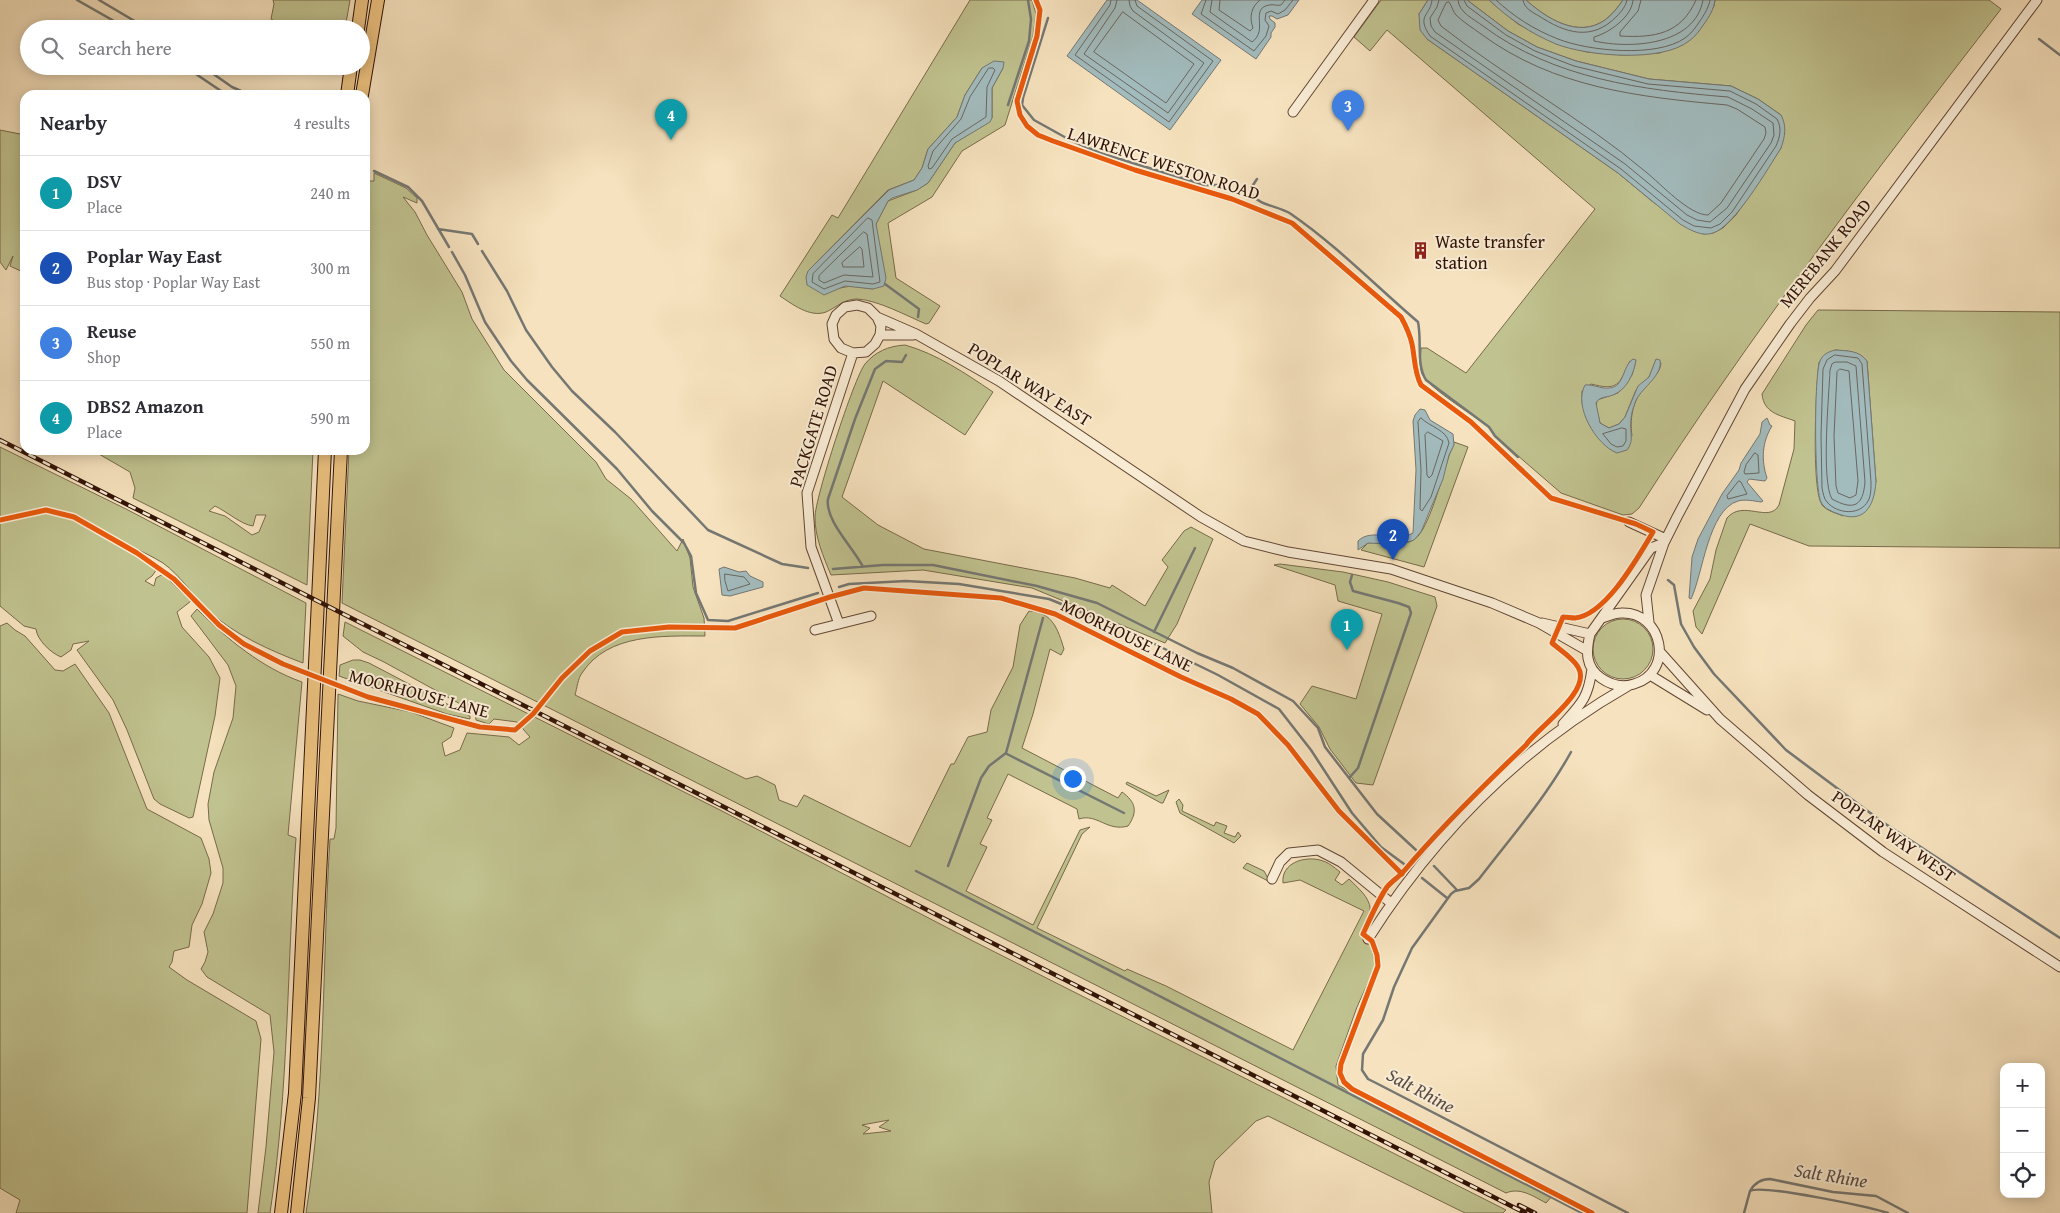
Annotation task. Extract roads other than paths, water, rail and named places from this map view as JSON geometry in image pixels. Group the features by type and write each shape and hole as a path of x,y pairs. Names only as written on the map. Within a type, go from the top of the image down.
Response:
{"highway":[{"path":"359,20 362,0"},
{"path":"370,48 378,0"},
{"path":"348,90 350,75"},
{"path":"363,90 365,75"},
{"path":"281,1213 295,1093 325,455"},
{"path":"297,1213 309,1098 341,455"}],"street":[{"path":"1293,112 1374,0"},
{"name":"MEREBANK ROAD","path":"1649,622 1646,595 1665,541 1745,389 1784,332 1810,298 1835,271 2037,0"},
{"name":"POPLAR WAY EAST","path":"853,353 841,348 834,339 832,324 836,315 845,307 856,304 868,308 878,316 916,334 999,381 1201,518 1244,541 1288,552 1391,569 1492,603 1539,623 1586,650"},
{"path":"853,353 866,352 875,344 880,335 881,326 878,316"},
{"path":"880,335 916,334"},
{"name":"PACKGATE ROAD","path":"839,624 811,547 807,493 853,353"},
{"path":"1629,522 1665,541"},
{"name":"MEREBANK ROAD","path":"1602,618 1651,548 1665,541"},
{"path":"1368,939 1391,903 1424,859 1504,774 1554,733 1628,686 1639,683 1650,675 1657,665 1660,644 1656,632 1649,622 1635,614 1620,613 1602,618 1590,634 1586,650 1592,669 1589,689 1580,705 1554,733"},
{"path":"815,630 871,616"},
{"name":"POPLAR WAY EAST","path":"1539,623 1561,626 1590,634"},
{"name":"POPLAR WAY WEST","path":"1660,652 1720,719 1808,795 1883,852 2060,967"},
{"path":"1592,669 1607,682 1628,686"},
{"name":"POPLAR WAY WEST","path":"1650,675 1720,719"},
{"path":"1272,879 1280,862 1289,853 1318,850 1341,862 1391,903"}],"water":[{"path":"1107,0 1137,0 1221,60 1170,130 1067,56"},
{"path":"1202,0 1299,0 1288,15 1277,19 1269,16 1275,23 1275,27 1271,37 1256,59 1192,14"},
{"path":"1428,0 1467,0 1508,31 1537,47 1576,61 1649,79 1731,86 1758,99 1781,115 1785,132 1781,148 1760,182 1731,220 1713,233 1705,234 1692,231 1680,224 1618,173 1427,39 1420,30 1419,14"},
{"path":"1489,0 1526,0 1543,13 1563,24 1573,27 1584,27 1595,25 1605,20 1623,0 1715,0 1708,19 1689,41 1677,48 1661,52 1643,55 1624,55 1586,52 1556,44 1520,25"},
{"path":"994,61 1004,62 1003,68 992,88 992,118 990,122 955,143 928,183 917,190 888,201 876,224 886,278 884,286 873,289 845,286 824,295 807,285 806,277 808,271 889,190 914,180 922,168 928,149 957,117 965,95 982,68"},
{"path":"1835,350 1857,353 1867,361 1876,482 1870,506 1866,511 1854,517 1836,513 1824,506 1821,502 1817,476 1818,370 1823,357"},
{"path":"1633,359 1636,360 1635,365 1626,385 1618,393 1601,398 1596,403 1600,423 1609,428 1619,424 1625,417 1638,386 1649,377 1656,359 1660,360 1659,371 1656,376 1636,400 1631,417 1631,443 1627,450 1617,453 1609,449 1594,434 1584,414 1582,394 1585,385 1606,388 1614,387 1621,380 1629,362"},
{"path":"1420,409 1425,410 1430,420 1453,434 1454,445 1449,455 1443,479 1421,532 1414,540 1408,542 1392,544 1368,543 1358,550 1358,541 1370,535 1407,536 1413,533 1416,470 1413,421"},
{"path":"1767,418 1772,426 1764,445 1764,465 1767,478 1765,481 1749,479 1747,482 1763,501 1738,501 1728,507 1720,517 1713,529 1691,599 1689,598 1692,557 1698,539 1722,494 1739,470 1741,463 1760,434 1762,422"},
{"path":"724,567 739,572 746,571 750,576 763,582 763,587 730,596 722,595 719,569"}],"waterway":[{"path":"77,0 112,20"},
{"path":"99,0 133,20"},
{"path":"1008,105 1029,41 1031,19 1028,0"},
{"path":"1048,18 1022,105 1034,120 1070,140 1100,153 1205,185 1218,185 1227,181"},
{"path":"2039,39 2060,55"},
{"path":"197,75 220,90"},
{"path":"215,75 239,90"},
{"path":"374,171 408,187 422,201 449,247"},
{"path":"1257,179 1251,188 1251,194 1255,198 1286,211 1308,226 1418,322 1420,360 1426,380 1489,427 1495,436 1518,457"},
{"path":"438,229 472,234 478,244"},
{"path":"482,251 507,291 526,330 552,367 572,391 615,432 708,530 782,564 808,568"},
{"path":"452,252 465,275 485,322 511,361 527,380 617,469 652,511 684,543 691,556 696,593 708,620 728,621 818,593"},
{"path":"885,284 919,309 918,317"},
{"path":"863,567 835,525 828,507 828,499 855,419 875,369 886,361 902,362 906,355"},
{"path":"1154,632 1195,548"},
{"path":"833,569 883,565 933,565 1037,586 1097,603 1197,653 1233,668 1293,701 1318,728 1325,747 1377,814 1416,850"},
{"path":"1349,778 1358,768 1411,613 1409,607 1353,591 1350,582 1352,575"},
{"path":"1668,580 1674,585 1681,624 1694,647 1714,674 1786,750 1881,821 2060,938"},
{"path":"839,587 849,584 906,581 959,584 1049,599 1130,632 1218,675 1279,709 1311,750 1352,813 1381,847 1404,864"},
{"path":"948,866 981,778 989,766 1006,753 1043,618"},
{"name":"Salt Rhine","path":"1571,752 1539,802 1479,879 1469,888 1455,891 1451,894 1412,948 1394,987 1383,1020 1363,1054 1362,1070 1368,1079 1628,1213"},
{"path":"1007,754 1124,813"},
{"path":"1434,866 1457,890"},
{"path":"916,871 1582,1213"},
{"path":"1422,878 1447,898"},
{"name":"Salt Rhine","path":"1750,1191 1758,1182 1770,1179 1833,1192 1876,1196 1908,1213"},
{"name":"Salt Rhine","path":"1744,1213 1750,1191 1759,1190 1794,1193 1888,1213"}],"railway":[{"path":"0,440 20,450"},
{"path":"30,455 1525,1213"},
{"path":"1519,1205 1535,1213"}],"place":[{"name":"Reuse","path":"1348,131"},
{"name":"DBS2 Amazon","path":"671,140"},
{"name":"Waste transfer station","path":"1421,251"},
{"name":"Poplar Way East","path":"1393,560"},
{"name":"DSV","path":"1347,650"}]}
